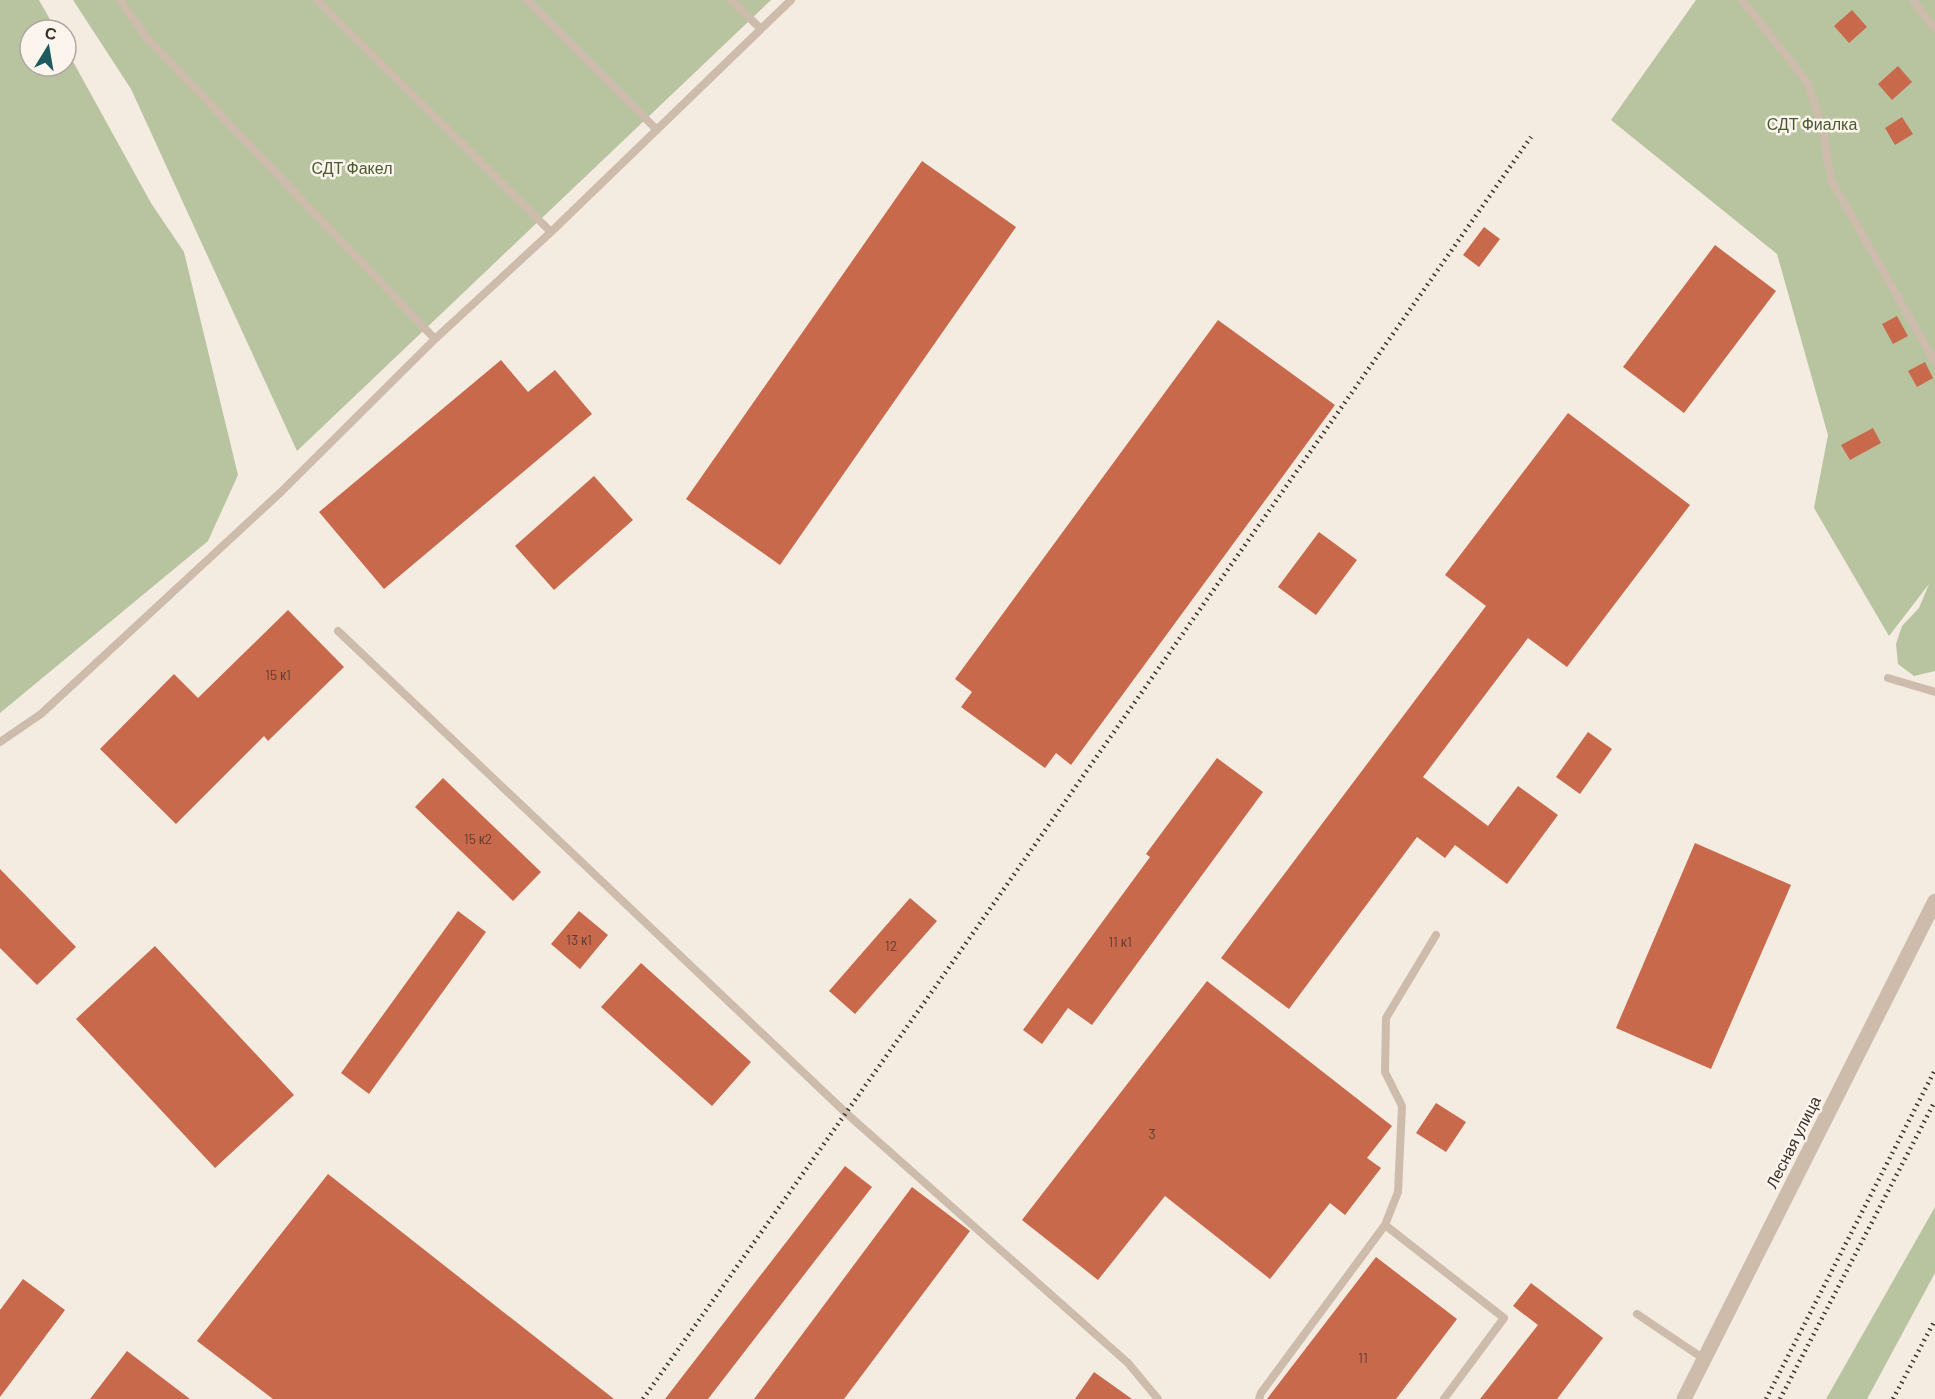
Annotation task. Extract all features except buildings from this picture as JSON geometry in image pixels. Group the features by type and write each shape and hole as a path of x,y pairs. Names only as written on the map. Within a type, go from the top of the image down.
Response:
{"street":[{"name":"Лесная улица","path":"1684,1399 1935,901"}],"lane":[{"path":"120,0 146,37 435,339"},
{"path":"317,0 551,232"},
{"path":"527,0 657,130"},
{"path":"731,0 761,29"},
{"path":"0,742 41,714 247,524 435,339 551,232 791,0"},
{"path":"1742,0 1808,83 1823,130 1831,180 1935,362"},
{"path":"1912,0 1935,29"},
{"path":"338,631 846,1113 1128,1364 1158,1399"},
{"path":"1888,678 1935,692"},
{"path":"1259,1399 1261,1393 1385,1225 1398,1192 1402,1106 1385,1072 1386,1018 1436,935"},
{"path":"1385,1225 1504,1318 1444,1399"},
{"path":"1637,1314 1704,1359"}],"green space":[{"path":"0,0 39,0 49,18 18,18 18,78 78,78 78,71 151,203 184,252 238,475 208,541 0,713"},
{"name":"СДТ Факел","path":"73,0 771,0 297,451 131,89"},
{"name":"СДТ Фиалка","path":"1696,0 1935,0 1935,671 1914,676 1898,664 1896,644 1902,626 1919,608 1929,584 1889,636 1814,508 1828,435 1777,254 1611,120"},
{"path":"1935,1207 1935,1273 1867,1399 1826,1399"}],"railway":[{"path":"643,1399 931,993 1531,137"},
{"path":"1766,1399 1935,1070"},
{"path":"1780,1399 1935,1101"},
{"path":"1893,1399 1935,1320"}]}
